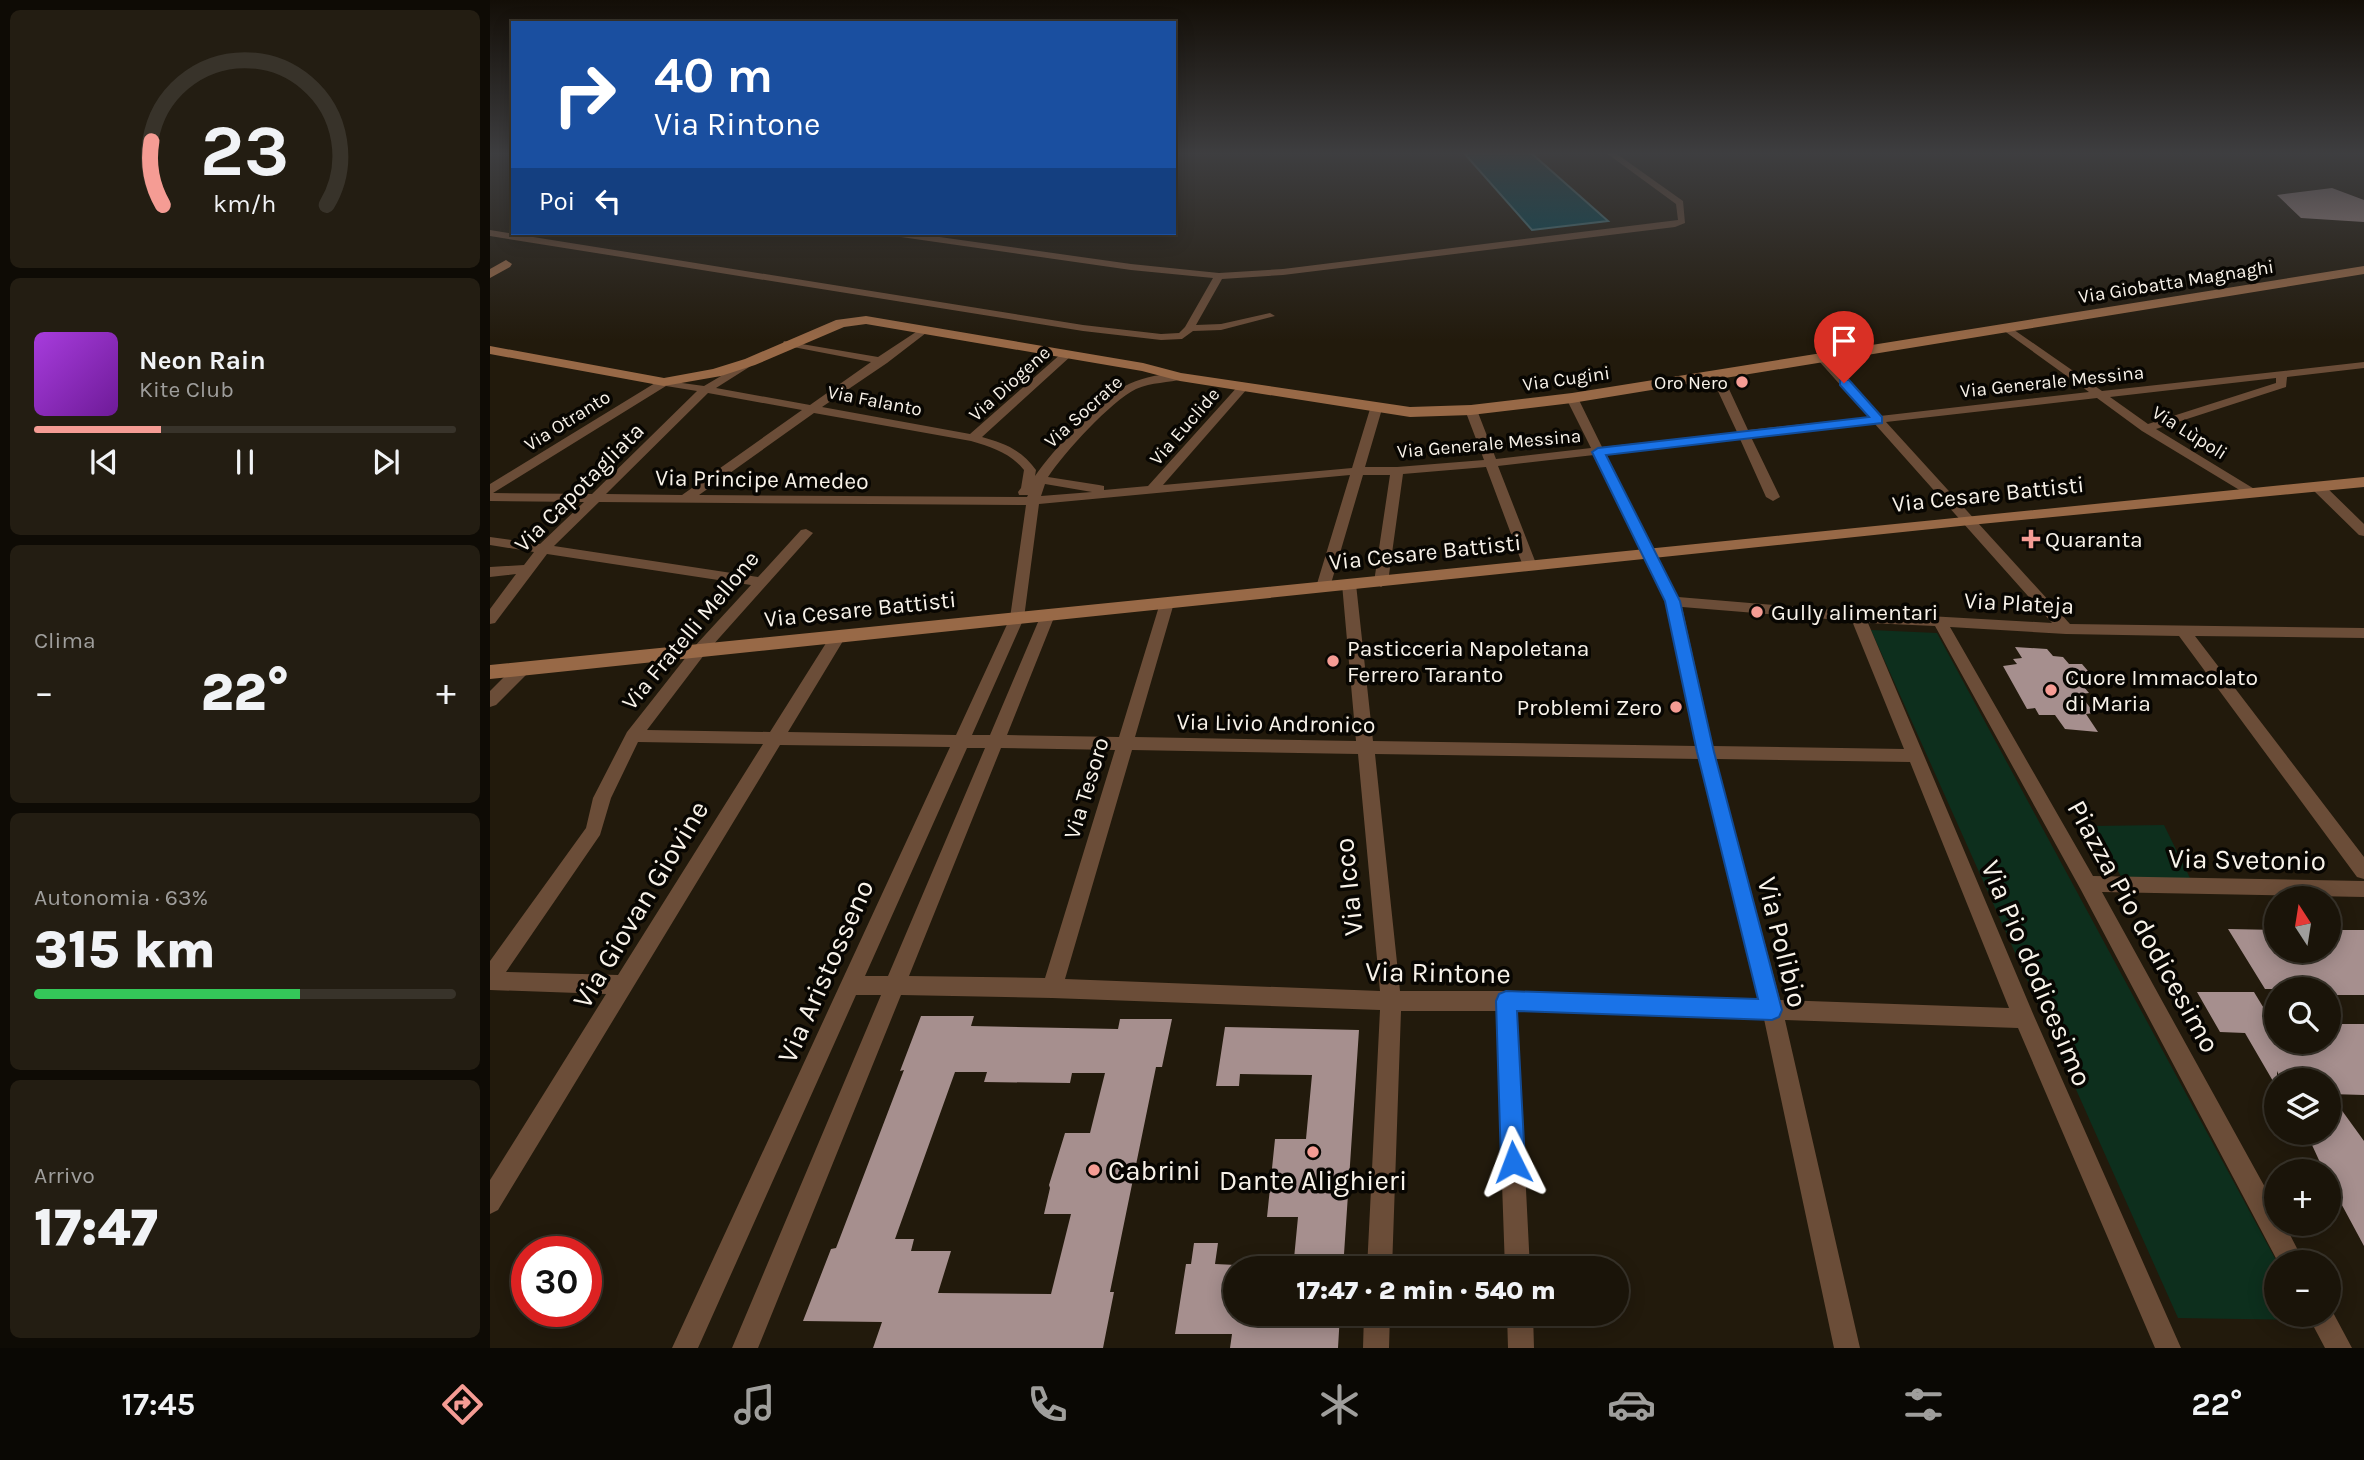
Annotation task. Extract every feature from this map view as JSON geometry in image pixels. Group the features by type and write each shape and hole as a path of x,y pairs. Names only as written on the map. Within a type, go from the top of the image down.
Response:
{"main road":[{"path":"490,259 506,264 490,274"},
{"name":"Via Giobatta Magnaghi","path":"2001,329 2364,270"},
{"name":"Via Falanto","path":"490,350 664,382 716,373 750,362 788,343 841,323 866,320 922,331"},
{"name":"Via Cugini","path":"922,331 1377,409 1440,412 1572,398 2001,329"},
{"name":"Via Cesare Battisti","path":"490,672 2364,482"}],"street":[{"path":"908,235 1117,265 1219,276 1283,272 1682,221 1681,215"},
{"path":"490,226 511,229"},
{"path":"490,233 1083,328 1161,337 1182,336 1190,328 1219,276"},
{"path":"549,235 1100,322 1162,329 1221,327 1270,316"},
{"name":"Via Lùpoli","path":"2001,329 2147,428 2251,493"},
{"path":"684,499 922,331"},
{"path":"788,343 883,361"},
{"name":"Via Diogene","path":"974,438 1067,354"},
{"path":"1822,358 2066,629"},
{"name":"Via Capotagliata","path":"490,619 544,548 705,390 750,362"},
{"name":"Via Generale Messina","path":"1033,501 1598,452 2364,365"},
{"path":"1716,374 1773,497"},
{"path":"2147,428 2283,385 2281,376"},
{"name":"Via Socrate","path":"1033,501 1039,479 1058,455 1125,391 1146,381 1180,377"},
{"name":"Via Falanto","path":"664,382 974,438 1010,449 1022,458"},
{"name":"Via Otranto","path":"490,490 664,382"},
{"name":"Via Euclide","path":"1153,489 1244,387"},
{"name":"Via Polibio","path":"1572,398 1673,601 1706,752 1772,1010 1847,1348"},
{"path":"1323,587 1377,409"},
{"path":"1471,410 1530,566"},
{"path":"1010,501 1027,489 1030,470 1022,458 1058,455"},
{"path":"1381,582 1397,471"},
{"path":"1039,479 1118,493"},
{"path":"2317,486 2364,532"},
{"name":"Via Principe Amedeo","path":"490,497 1033,501"},
{"path":"1017,618 1033,501"},
{"name":"Via Fratelli Mellone","path":"490,979 594,830 602,798 633,736 699,651 806,533"},
{"path":"490,541 762,582"},
{"path":"490,572 527,569"},
{"name":"Via Icco","path":"1349,584 1391,1001 1381,1256"},
{"name":"Via Plateja","path":"1673,601 1858,617 2066,629 2364,633"},
{"name":"Via Tesoro","path":"1052,988 1167,603"},
{"path":"745,1348 1048,615"},
{"name":"Via Pio dodicesimo","path":"1858,617 2024,1018 2168,1348"},
{"name":"Via Aristosseno","path":"685,1348 1017,618"},
{"name":"Piazza Pio dodicesimo","path":"1939,621 2088,884 2286,1250"},
{"path":"2184,632 2364,871"},
{"name":"Via Giovan Giovine","path":"490,1202 838,636"},
{"path":"490,701 522,669"},
{"name":"Via Livio Andronico","path":"633,736 1917,756"},
{"name":"Via Svetonio","path":"2088,884 2364,889"},
{"path":"490,979 624,985"},
{"name":"Via Rintone","path":"850,985 1052,988 1391,1001 1506,1001 2024,1018"},
{"path":"1506,1001 1517,1256"},
{"path":"1376,1348 1377,1326"},
{"path":"1520,1326 1521,1348"},
{"path":"2327,1327 2339,1348"}],"green space":[{"path":"1871,630 1937,633 2271,1250 2264,1250 2264,1319 2178,1318"},
{"path":"2164,825 2190,878 2123,880 2093,826"}],"water":[{"path":"1519,215 1601,215 1608,221 1532,230"}],"building":[{"path":"2298,215 2364,215 2364,222 2301,218"},
{"name":"Cuore Immacolato di Maria","path":"2015,647 2047,649 2053,656 2063,657 2069,664 2082,664 2100,685 2084,687 2089,693 2080,694 2094,713 2086,714 2098,732 2065,729 2055,715 2039,715 2035,708 2027,709 2003,666 2017,664 2013,659 2022,658"},
{"path":"2228,929 2264,930 2264,963 2341,963 2342,930 2364,930 2364,995 2341,995 2341,977 2264,977 2264,987"},
{"path":"2197,992 2254,992 2264,1009 2264,1054 2341,1054 2341,1024 2364,1024 2364,1095 2341,1094 2341,1068 2265,1068 2245,1033 2220,1032"},
{"name":"Cabrini","path":"921,1016 974,1016 971,1026 1118,1029 1120,1019 1172,1019 1162,1067 1156,1067 1110,1292 1114,1292 1103,1348 873,1348 882,1322 803,1321 831,1249 836,1248 904,1070 900,1071","holes":["955,1072 987,1072 984,1082 1070,1083 1072,1073 1105,1073 1090,1133 1065,1133 1049,1185 1044,1214 1071,1214 1051,1294 938,1293 951,1251 911,1251 914,1239 895,1239"]},
{"name":"Dante Alighieri","path":"1225,1027 1359,1030 1344,1256 1294,1256 1298,1217 1267,1217 1275,1139 1306,1139 1312,1075 1240,1074 1239,1086 1216,1086"},
{"path":"2341,1109 2364,1141 2364,1246 2341,1203 2341,1159 2318,1159 2312,1145 2341,1145"},
{"name":"Dante Alighieri","path":"1194,1243 1218,1243 1215,1264 1223,1264 1223,1326 1339,1326 1338,1348 1230,1348 1232,1334 1175,1334 1186,1264 1191,1264"}],"place":[{"name":"Oro Nero","path":"1742,382"},
{"name":"Quaranta","path":"2031,539"},
{"name":"Gully alimentari","path":"1757,612"},
{"name":"Pasticceria Napoletana Ferrero Taranto","path":"1333,661"},
{"name":"Cuore Immacolato di Maria","path":"2051,690"},
{"name":"Problemi Zero","path":"1676,707"},
{"name":"Dante Alighieri","path":"1313,1152"},
{"name":"Cabrini","path":"1094,1170"}],"route":[{"path":"1513,1162 1506,1001 1772,1010 1706,752 1673,601 1598,452 1878,420 1844,383"}]}
